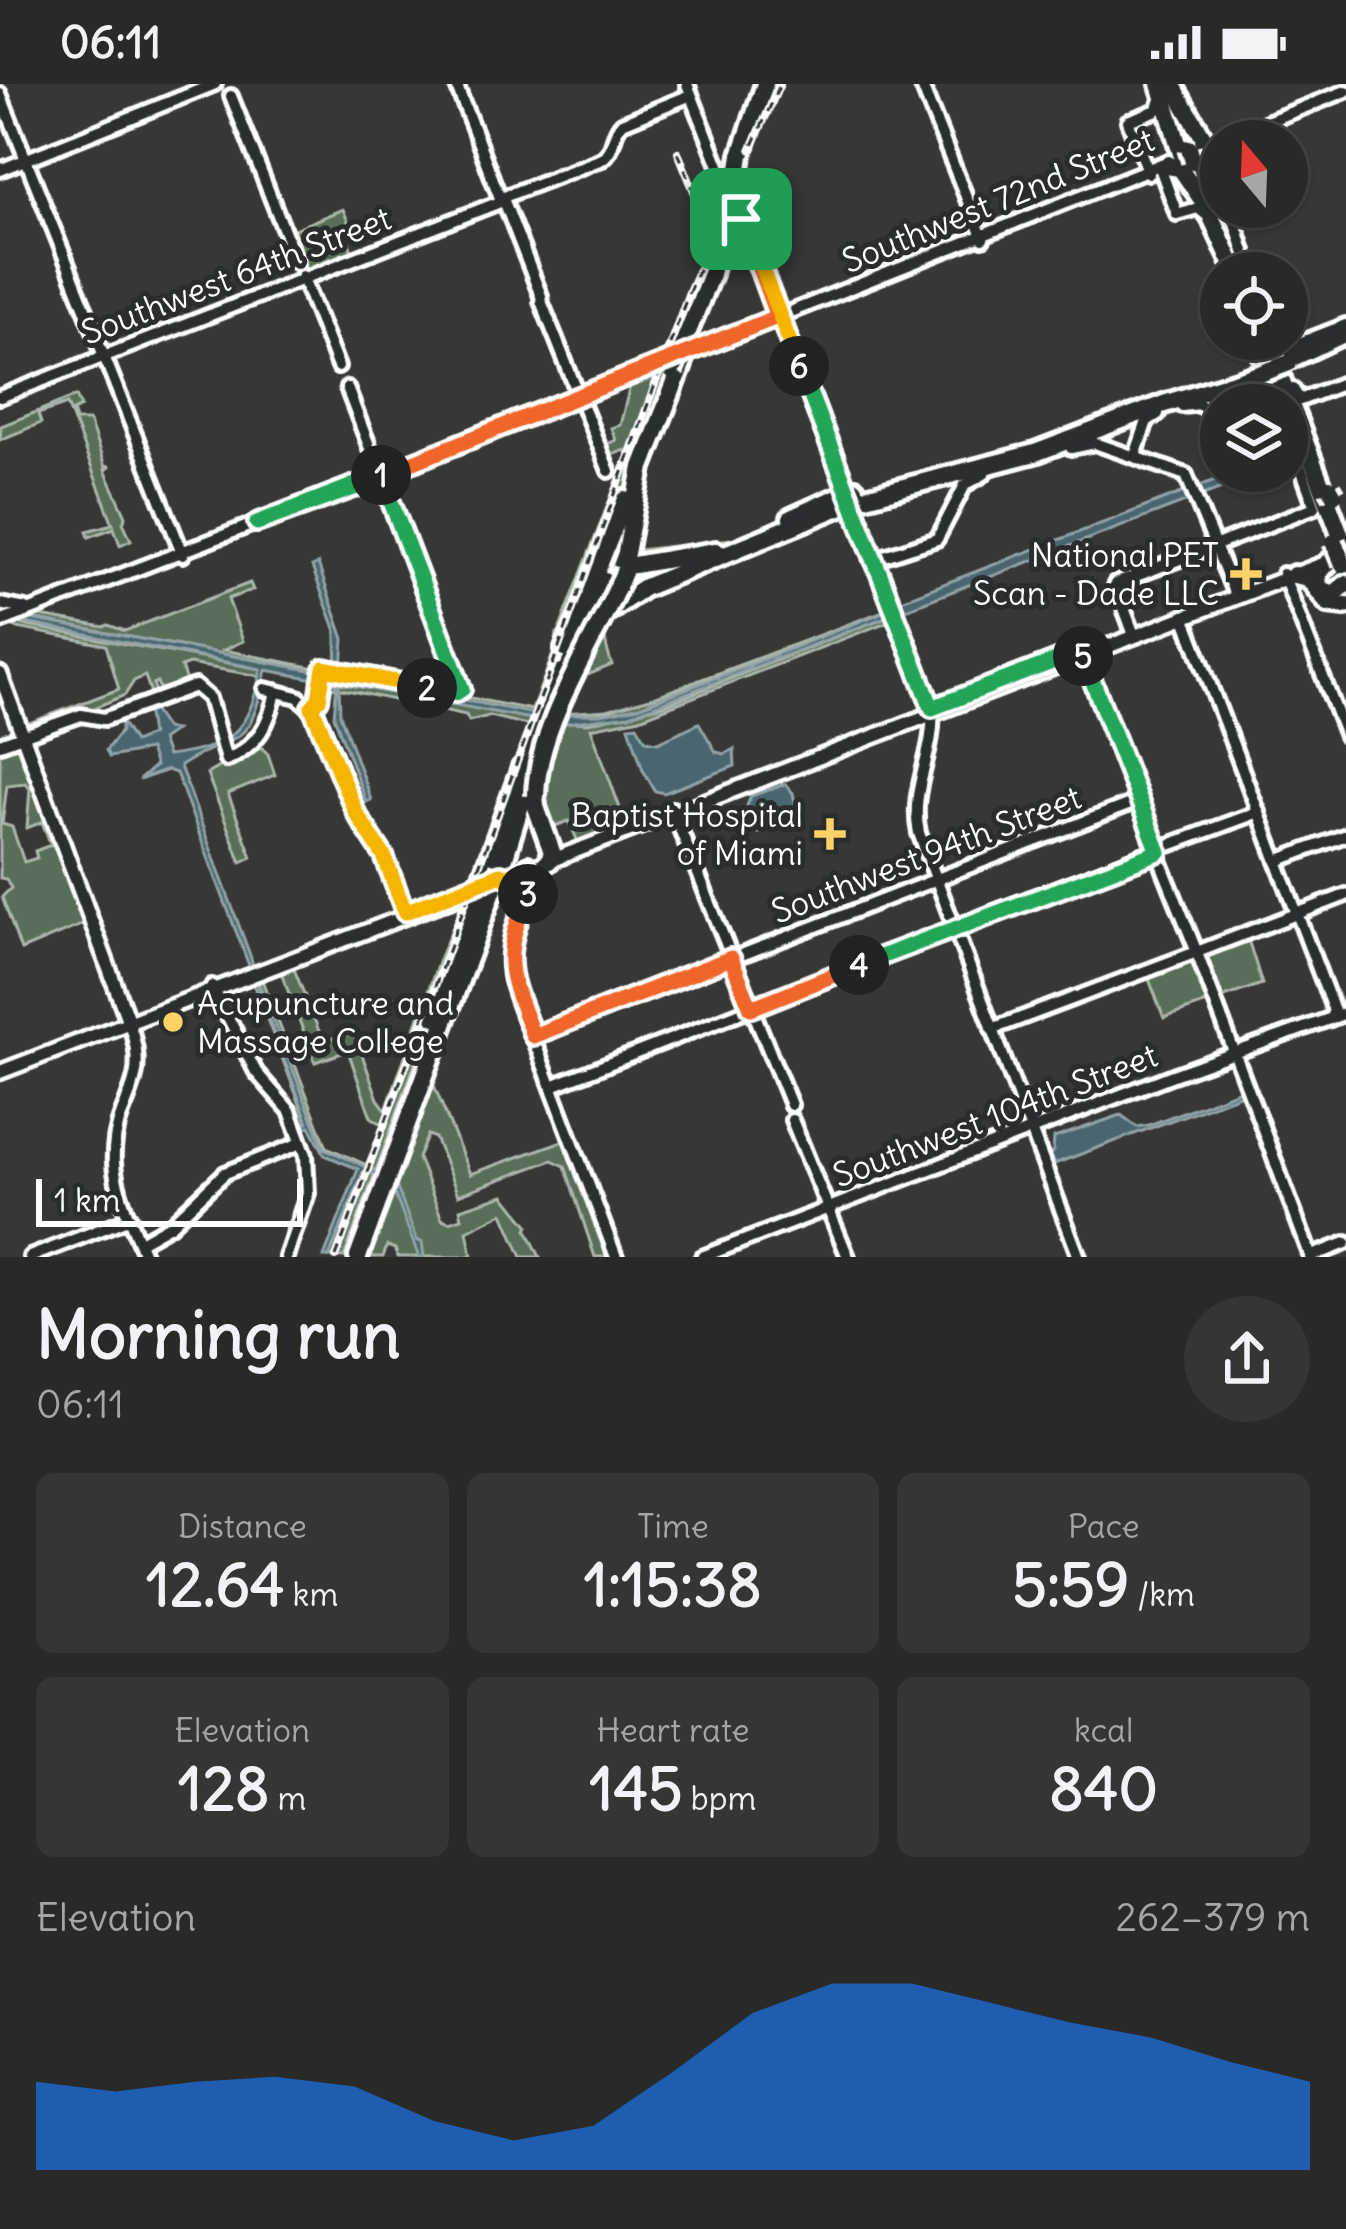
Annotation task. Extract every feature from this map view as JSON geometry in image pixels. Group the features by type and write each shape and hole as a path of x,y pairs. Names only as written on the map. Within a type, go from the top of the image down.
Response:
{"highway":[{"path":"539,817 534,778 547,718 576,649 622,564 636,488 718,275 732,225 737,154 761,84"},
{"path":"1164,84 1229,252"},
{"path":"1308,344 1346,331"},
{"path":"358,1257 435,1017 505,838 580,614 618,525 632,476 690,354"},
{"path":"576,649 622,600 851,498 1035,453 1264,360"},
{"path":"551,857 539,817 538,772 564,694 626,568 644,470 659,423"},
{"path":"1308,457 1346,516"},
{"path":"1308,464 1340,551"},
{"path":"489,882 576,640 617,568 632,476"},
{"path":"1329,488 1340,551"},
{"path":"580,614 605,580 626,568 755,541"},
{"path":"1340,551 1317,575 1320,589 1334,594 1346,584"},
{"path":"1288,576 1308,578 1325,605 1346,616"},
{"path":"1314,588 1328,603 1346,605"},
{"path":"348,1257 455,989 522,768 582,647 622,600"},
{"path":"505,838 522,768"}],"main road":[{"path":"0,1070 1288,576 1340,551"},
{"path":"0,678 126,1021"}],"street":[{"path":"0,168 211,84"},
{"path":"456,84 609,471"},
{"path":"921,84 982,238"},
{"path":"1164,84 1156,110 1128,121 1193,154 1178,214 1198,208 1226,252"},
{"path":"229,90 382,476 460,692 340,671 323,674 312,707"},
{"path":"687,90 719,170 732,225 749,244 931,710 934,738 915,808 919,833 1078,1257"},
{"name":"Southwest 64th Street","path":"0,397 604,158 622,123 687,90"},
{"name":"Southwest 72nd Street","path":"1278,120 1346,93"},
{"path":"0,94 182,553"},
{"name":"Southwest 72nd Street","path":"21,614 1193,154"},
{"path":"1308,396 1346,382"},
{"path":"1135,456 1148,419 1200,405"},
{"path":"873,559 936,539 966,484 964,472 1084,443 1181,471 1196,493 1235,595"},
{"path":"1134,633 1115,584 1315,507 1308,474"},
{"path":"1288,576 1346,736"},
{"path":"0,604 21,614"},
{"path":"1183,614 1339,1014"},
{"path":"1082,653 1311,1257 1346,1243"},
{"path":"0,744 81,715 104,719 185,687 197,687 210,699 222,750 259,737 272,712 270,690 298,697 312,707 356,813 384,856 406,914"},
{"name":"Southwest 94th Street","path":"533,1036 1138,801"},
{"path":"673,811 790,1105"},
{"path":"552,1086 1259,812"},
{"path":"1277,861 1346,835"},
{"path":"529,866 531,893 510,956 518,995 616,1257"},
{"path":"992,1029 1340,897"},
{"path":"212,988 251,1071 285,1108 302,1143 309,1169 308,1193 286,1257"},
{"name":"Southwest 104th Street","path":"702,1257 1339,1014"},
{"path":"126,1021 135,1071 113,1151 116,1175 146,1257"},
{"path":"792,1120 848,1257"},
{"path":"140,1242 170,1226 221,1175 302,1143"},
{"path":"30,1257 130,1218"}],"green space":[{"path":"343,209 353,254 305,272 289,231"},
{"path":"693,357 685,387 650,460 640,509 639,550 739,538 840,489 803,510 844,494 850,508 780,535 847,507 843,497 732,545 630,563 645,468 688,364 684,361 669,368 631,470 616,527 539,712 535,714 543,689 533,714 341,676 532,710 627,455 625,450 607,457 601,447 616,440 611,428 620,425 631,382 659,371 561,640 661,370"},
{"path":"76,396 81,407 73,411 76,421 89,421 126,516 123,522 131,540 120,545 114,528 89,537 87,531 113,524 67,404 38,414 41,423 0,440 1,426"},
{"path":"852,512 638,597 607,625 605,640 612,665 573,681 563,713 607,710 654,697 889,609 638,707 556,715 597,627 626,601"},
{"path":"250,583 253,590 228,599 243,641 224,650 323,672 26,618 35,615 125,631"},
{"path":"891,615 892,620 640,718 591,728 625,822 578,842 569,821 547,829 511,786 499,814 533,720 527,725 489,716 469,721 466,715 322,685 324,680 533,719 588,723 664,705"},
{"path":"16,622 261,669 260,676 189,664 181,667 187,684 161,692 157,682 153,684 157,694 152,696 145,676 134,681 125,695 96,707 99,716 24,733 21,726 119,689 106,645 7,626"},
{"path":"18,742 86,923 21,950 2,897 11,888 0,878 0,746","holes":["25,783 30,788 27,828 42,822 51,845 24,862 12,827 2,824 7,785"]},
{"path":"258,744 268,754 275,775 228,794 252,857 241,862 207,774"},
{"path":"466,896 442,989 376,1170 381,1172 431,1078 470,1174 568,1139 614,1257 595,1257 565,1166 552,1160 458,1195 435,1138 428,1135 418,1158 442,1219 462,1218 460,1209 504,1195 529,1226 540,1257 522,1257 503,1213 467,1231 472,1257 398,1257 387,1246 383,1257 362,1257 379,1177 374,1175 344,1257 337,1257 360,1191 335,1257 329,1257 362,1171 385,1174 324,1148 256,977 308,1122 298,1126 307,1122 251,978 260,975 327,1147 367,1165 382,1124 371,1117 348,1051 315,1062 279,967 292,964 323,1041 352,1033 356,1038 386,1110"},
{"path":"1247,936 1262,984 1164,1018 1147,974"}],"water":[{"path":"1200,486 1200,492 1211,492 630,715 558,724 339,683 340,714 371,800 366,802 334,716 337,683 266,670 247,728 180,766 251,958 250,968 176,773 167,770 139,780 155,766 149,750 109,757 106,750 121,731 121,721 134,742 151,735 147,708 151,707 166,729 175,730 161,740 167,756 222,742 243,722 261,669 0,618 0,610 337,675 336,631 312,567 318,564 344,639 342,669 371,682 535,714 601,714 638,707 739,669 879,614 904,599"},
{"path":"699,723 716,752 734,749 735,766 664,793 655,791 629,726 637,725 646,740 658,742"},
{"path":"785,784 793,793 798,816 759,833 747,806 751,796"},
{"path":"256,977 324,1148 394,1180 424,1257 419,1257 390,1182 364,1170 329,1257 324,1257 358,1169 325,1155 310,1126 298,1129 308,1122"},
{"path":"1243,1089 1242,1094 1049,1166 1046,1157 1053,1152 1054,1138 1121,1115 1137,1127 1149,1125"}],"railway":[{"path":"336,1257 690,289 780,84"},
{"path":"678,152 706,221 706,248"}],"place":[{"name":"National PET Scan - Dade LLC","path":"1246,574"},
{"name":"Baptist Hospital of Miami","path":"830,834"},
{"name":"Acupuncture and Massage College","path":"173,1022"}],"route":[{"path":"741,219 932,708 1081,651 1159,851 751,1008 731,958 533,1036 508,965 529,892 528,868 405,912 384,856 356,813 312,707 319,699 324,668 456,693 462,688 382,478 257,523 777,317 748,246 741,219"}]}
